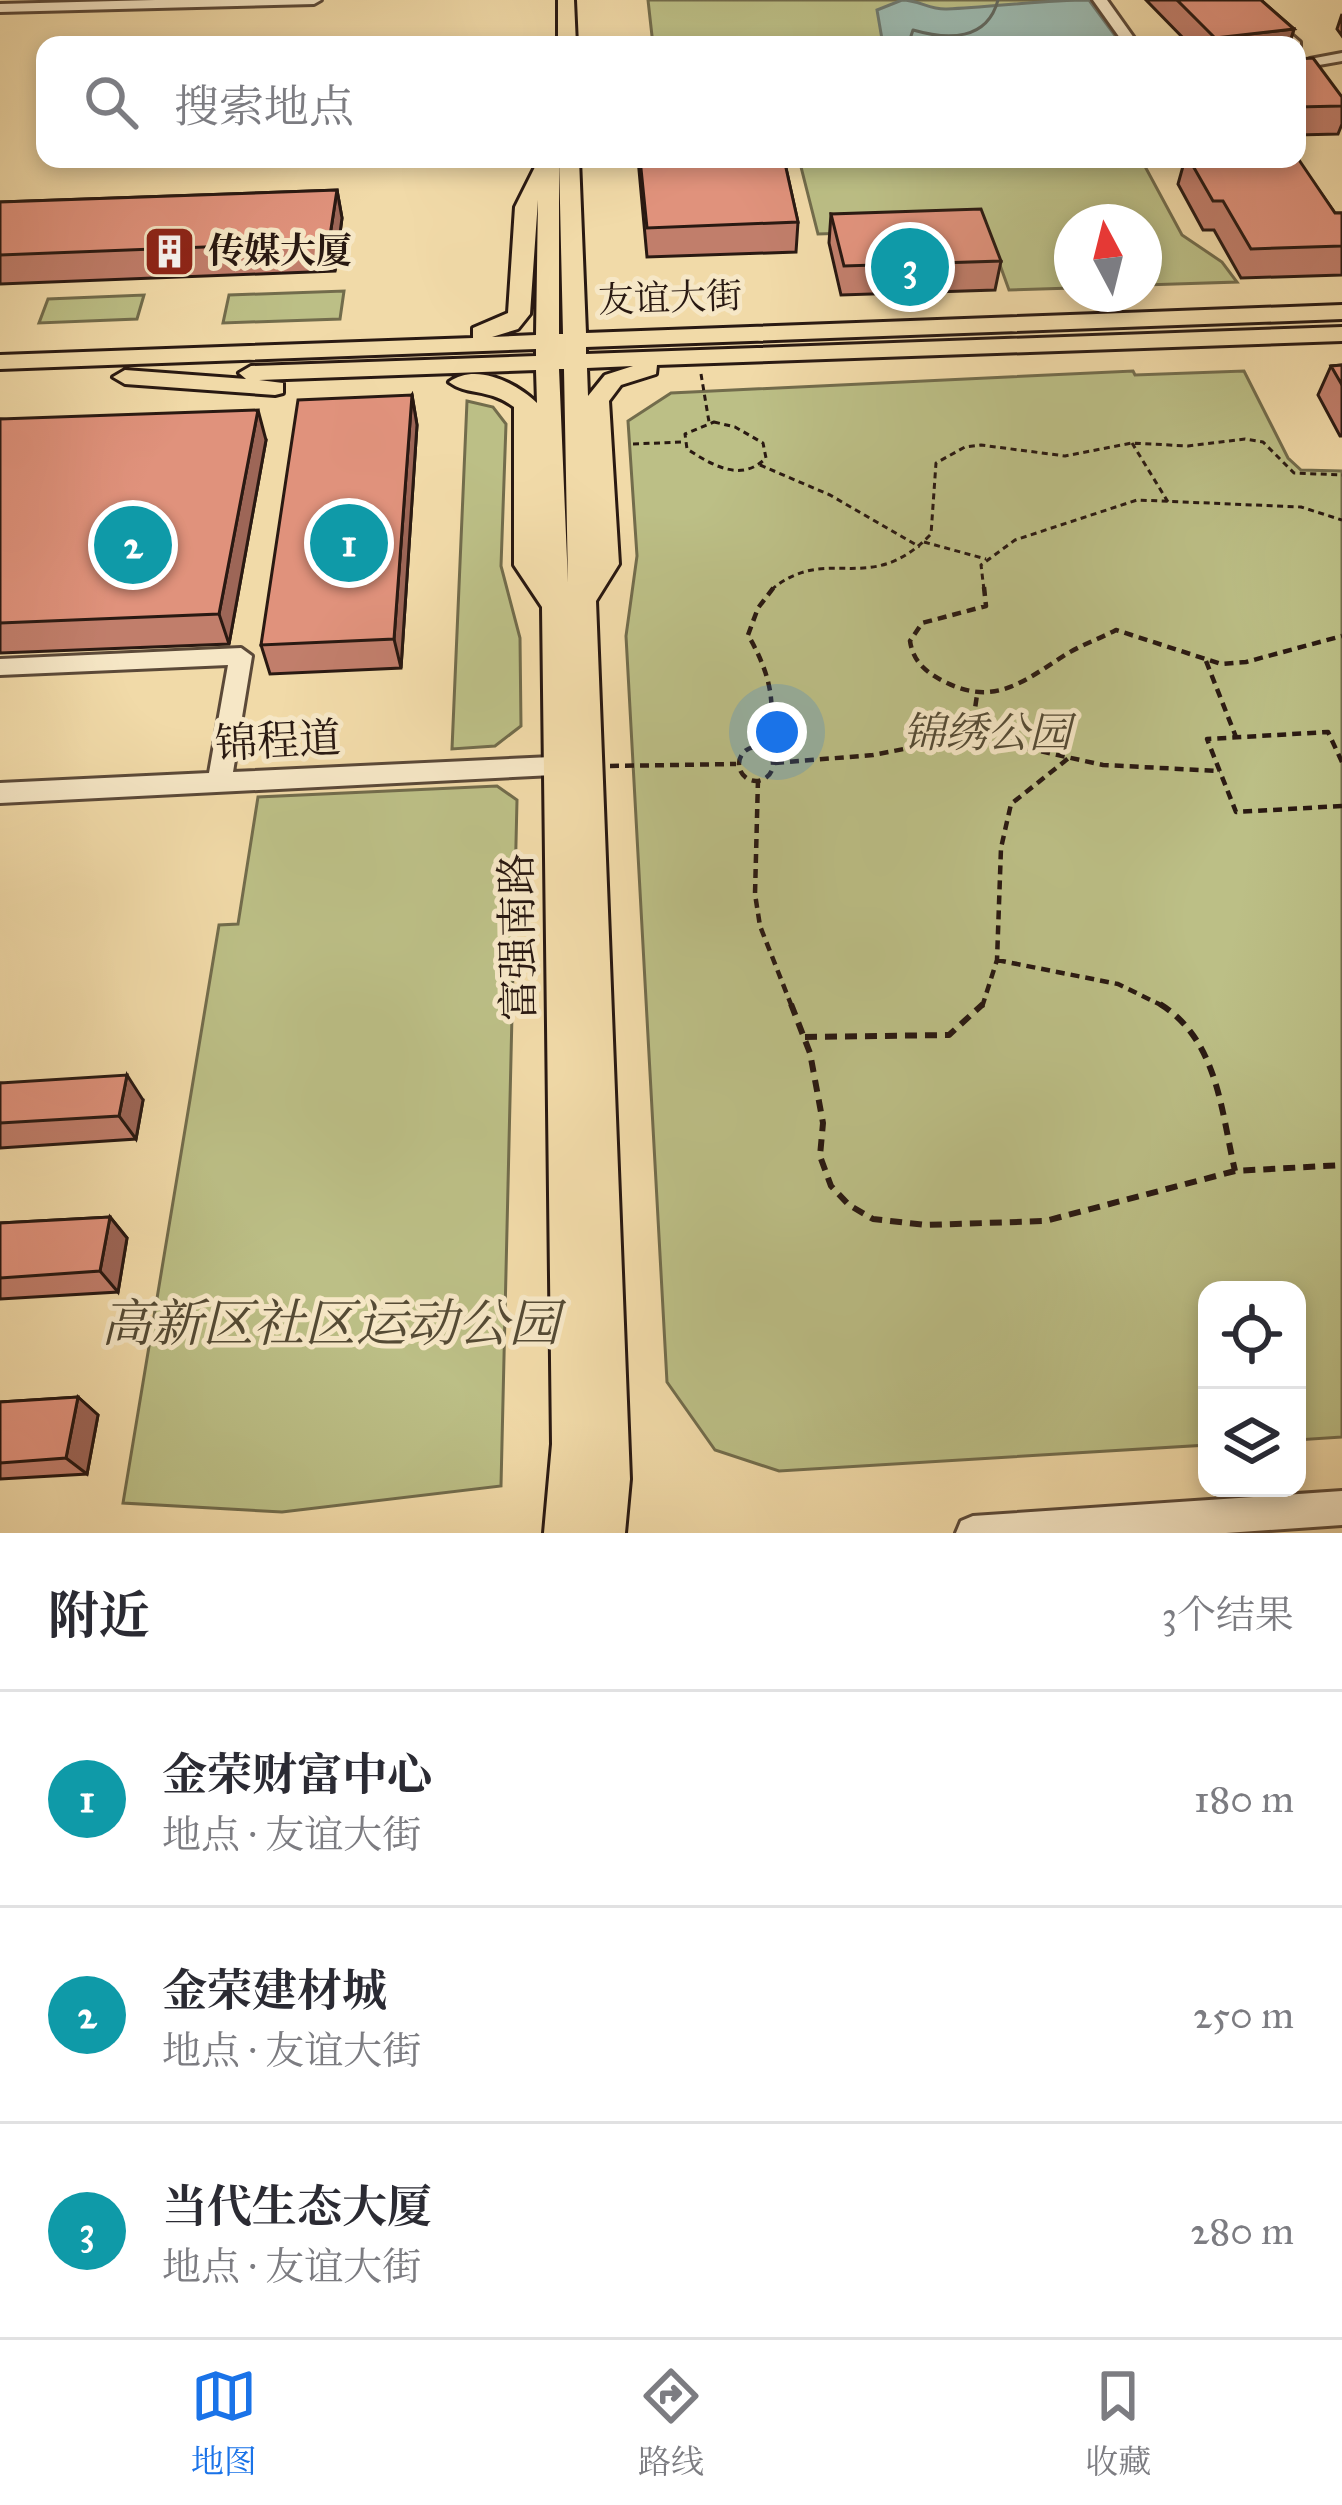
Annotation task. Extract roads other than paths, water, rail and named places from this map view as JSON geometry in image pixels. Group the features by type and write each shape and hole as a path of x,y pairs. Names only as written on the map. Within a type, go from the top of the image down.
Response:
{"main road":[{"path":"547,0 548,36"},
{"path":"566,0 567,36"},
{"path":"158,357 233,346 472,334 510,324 521,306 526,202 543,168"},
{"path":"549,168 561,350"},
{"path":"561,350 569,168"},
{"name":"友谊大街","path":"0,382 1342,312"},
{"name":"友谊大街","path":"0,362 561,350 698,358 1342,334"},
{"name":"富强南路","path":"561,350 573,765 609,1479 603,1533"},
{"path":"125,376 248,389 478,382 508,389 528,412 527,565 567,606 606,564 598,400 613,380 671,358"},
{"name":"富强南路","path":"566,1533 574,1444 573,765"}],"street":[{"path":"0,8 314,0"},
{"path":"1100,0 1126,36"},
{"path":"1243,0 1284,36"},
{"path":"1306,54 1315,62"},
{"path":"1306,68 1342,57"},
{"path":"0,667 242,656 219,783"},
{"name":"锦程道","path":"0,793 573,765"},
{"path":"973,1533 1342,1508"}],"water":[{"path":"902,0 947,9 1089,0 1115,36 881,36 877,10"}],"place":[{"name":"传媒大厦","path":"169,251"},
{"name":"当代生态大厦","path":"910,267"},
{"name":"金荣财富中心","path":"349,543"},
{"name":"金荣建材城","path":"133,545"}],"park label":[{"name":"锦绣公园","path":"987,733"},
{"name":"高新区社区运动公园","path":"330,1324"}]}
